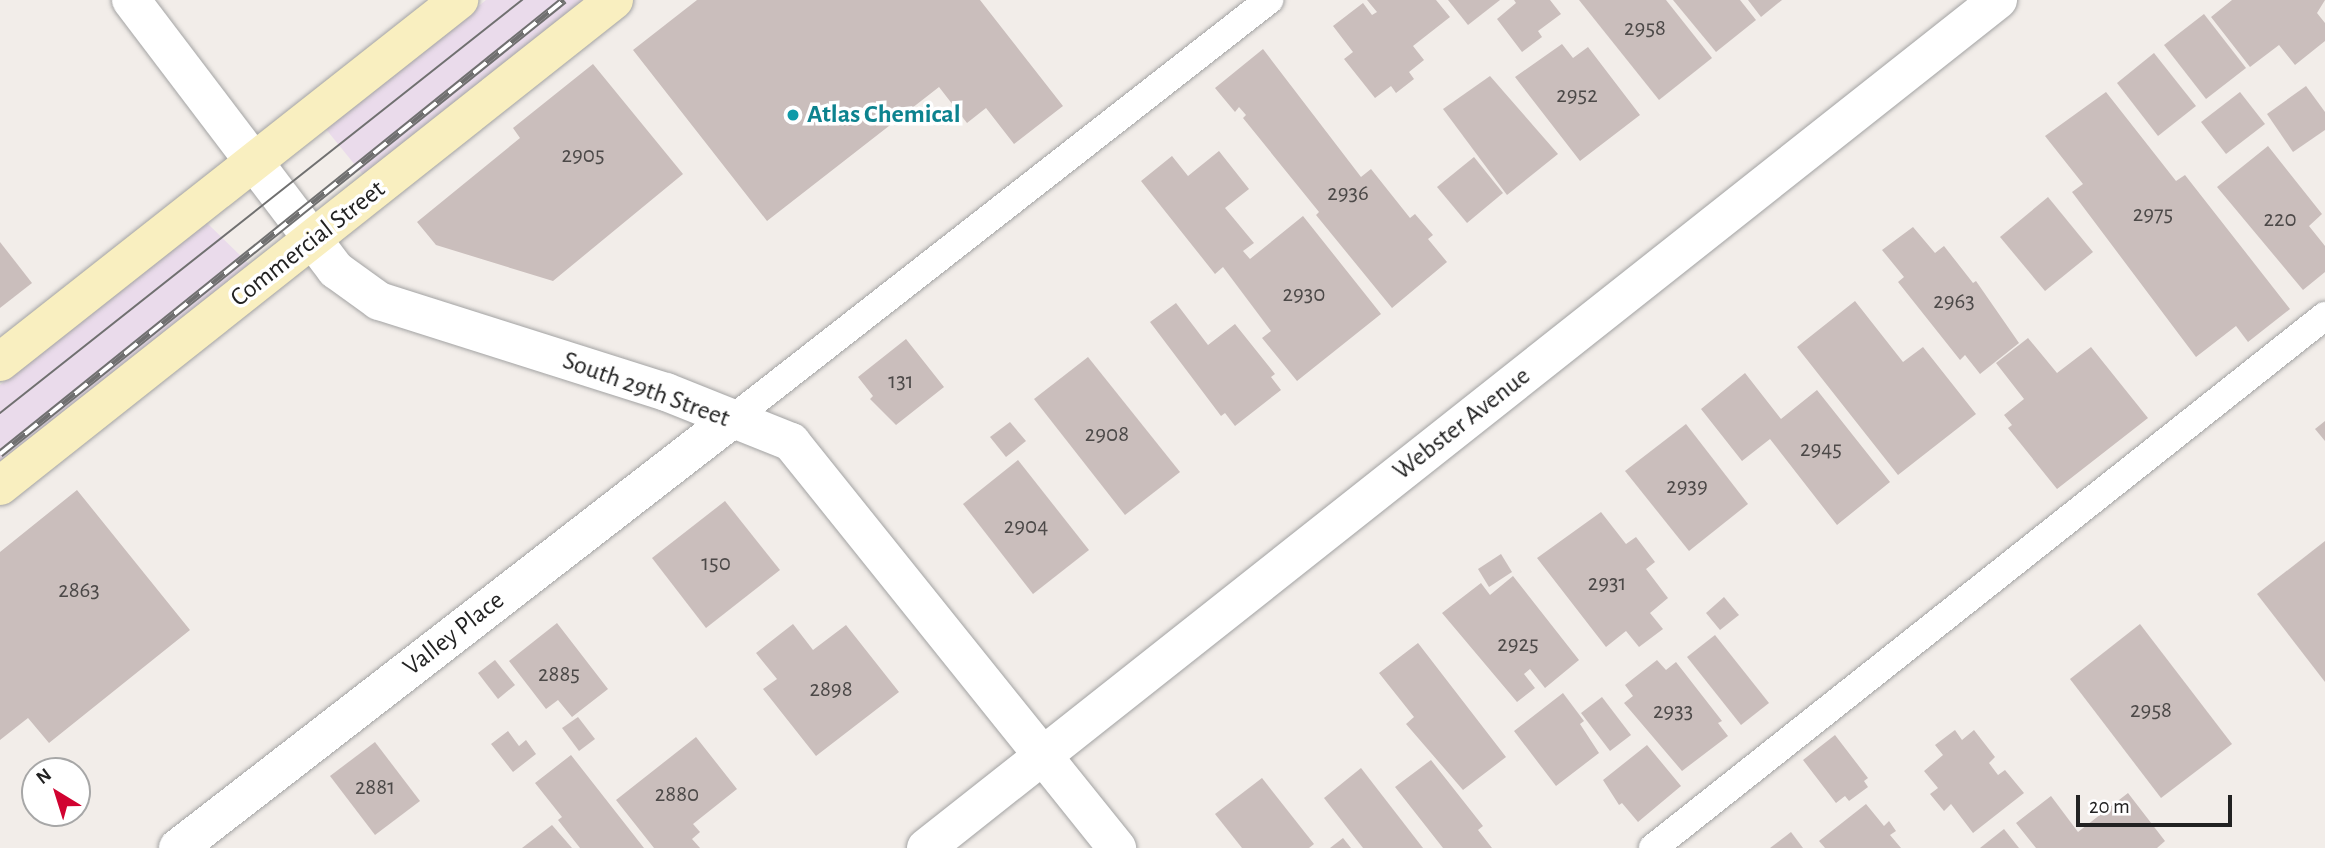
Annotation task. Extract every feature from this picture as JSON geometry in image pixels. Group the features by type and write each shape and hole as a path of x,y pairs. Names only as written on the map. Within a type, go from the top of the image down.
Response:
{"main road":[{"path":"0,362 459,0"},
{"name":"Commercial Street","path":"0,486 614,0"}],"street":[{"name":"South 29th Street","path":"131,0 336,270 379,301 666,392 791,442 1117,848"},
{"name":"Webster Avenue","path":"926,848 1998,0"},
{"name":"Valley Place","path":"178,848 731,420"}],"lane":[{"path":"731,420 1269,0"},
{"path":"1653,848 2325,316"}],"shaded area":[{"path":"486,0 587,0 364,176 325,128"},
{"path":"206,222 251,266 0,465 0,385"}],"building":[{"name":"Atlas Chemical","path":"697,0 980,0 1063,106 1014,144 986,108 967,123 939,87 767,221 633,50"},
{"path":"1367,0 1436,0 1450,17 1413,46 1424,60 1409,72 1414,79 1396,93 1391,86 1375,98 1344,59 1353,52 1333,26 1363,3 1372,15 1377,12"},
{"path":"1448,0 1500,0 1468,25"},
{"path":"1514,0 1550,0 1561,14 1538,31 1542,37 1522,52 1497,19 1516,3"},
{"path":"1579,0 1666,0 1712,58 1659,100"},
{"path":"1673,0 1740,0 1756,20 1716,52"},
{"path":"1748,0 1782,0 1761,17"},
{"path":"2232,0 2325,0 2317,13 2325,23 2325,41 2295,65 2279,45 2250,67 2211,17"},
{"path":"2204,14 2246,68 2206,99 2164,45"},
{"path":"1562,44 1573,58 1588,47 1640,115 1580,161 1515,77"},
{"path":"1263,49 1361,177 1371,169 1410,218 1415,214 1433,235 1428,239 1447,262 1392,308 1316,215 1319,212 1243,118 1246,115 1239,107 1235,112 1215,88"},
{"path":"2154,53 2196,106 2158,136 2117,83"},
{"path":"593,64 683,174 553,281 436,245 417,222 520,138 513,128"},
{"path":"1490,76 1558,154 1507,195 1443,109"},
{"path":"2306,86 2325,112 2325,130 2293,152 2267,114"},
{"path":"2106,92 2176,181 2185,175 2290,309 2248,342 2236,326 2196,357 2072,192 2083,184 2045,136"},
{"path":"2240,92 2265,124 2226,154 2201,122"},
{"path":"2268,146 2322,214 2309,226 2325,246 2325,272 2303,290 2217,187"},
{"path":"1219,151 1249,189 1225,208 1254,243 1243,251 1250,259 1303,216 1381,314 1297,381 1262,338 1271,331 1223,267 1215,274 1141,181 1172,156 1188,176"},
{"path":"1474,157 1503,193 1467,223 1437,187"},
{"path":"2048,197 2093,252 2045,291 2000,237"},
{"path":"1913,227 1935,253 1944,246 1973,283 1976,281 2019,343 1980,374 1965,355 1960,360 1898,282 1904,277 1882,250"},
{"path":"0,242 32,283 0,308"},
{"path":"1855,301 1903,362 1923,347 1976,414 1898,475 1797,347"},
{"path":"1176,303 1208,345 1235,324 1275,374 1271,377 1281,390 1235,426 1225,413 1221,416 1150,322"},
{"path":"2028,338 2057,373 2091,347 2148,418 2057,489 2008,428 2012,425 2004,415 2024,399 1996,363"},
{"path":"906,339 944,387 896,425 870,399 873,396 858,377"},
{"path":"1088,357 1180,472 1125,515 1034,399"},
{"path":"1745,373 1781,419 1817,390 1890,482 1837,525 1770,439 1742,461 1701,409"},
{"path":"2325,421 2325,441 2315,429"},
{"path":"1010,422 1026,441 1006,457 990,437"},
{"path":"1686,424 1748,504 1689,551 1625,471"},
{"path":"1018,460 1089,550 1033,594 963,504"},
{"path":"77,490 190,630 49,743 28,718 0,740 0,552"},
{"path":"725,501 780,570 706,628 652,558"},
{"path":"1601,512 1626,544 1636,537 1655,562 1646,569 1668,598 1650,613 1663,629 1639,647 1626,631 1606,647 1537,558"},
{"path":"2325,541 2325,682 2257,594"},
{"path":"1501,554 1512,572 1489,587 1478,569"},
{"path":"1513,576 1579,660 1545,688 1530,669 1524,674 1535,688 1517,702 1442,613 1481,583 1490,595"},
{"path":"1724,597 1739,615 1720,630 1706,613"},
{"path":"557,623 608,689 572,717 558,700 546,709 509,661"},
{"path":"793,624 813,650 846,625 899,692 816,756 763,689 777,679 756,653"},
{"path":"2140,624 2232,744 2161,798 2070,679"},
{"path":"1715,635 1769,703 1741,725 1687,657"},
{"path":"1418,643 1506,757 1463,790 1406,724 1414,717 1379,673"},
{"path":"495,660 515,685 498,699 478,673"},
{"path":"1657,660 1666,670 1676,662 1722,721 1718,723 1728,736 1682,771 1624,703 1633,696 1625,685"},
{"path":"1563,693 1584,721 1580,724 1599,753 1556,786 1514,731"},
{"path":"1602,697 1631,735 1610,751 1581,713"},
{"path":"578,717 595,739 579,751 562,728"},
{"path":"1955,730 1962,740 1974,730 1995,757 1989,763 1998,775 2005,770 2024,793 1973,833 1951,804 1944,811 1930,794 1938,788 1924,771 1943,755 1935,745"},
{"path":"508,731 519,746 526,740 536,754 513,772 491,744"},
{"path":"1835,735 1868,778 1864,781 1868,787 1849,801 1845,796 1836,803 1803,760"},
{"path":"696,737 737,789 693,824 700,832 692,839 700,848 654,848 616,800"},
{"path":"375,742 420,801 375,835 330,776"},
{"path":"1647,745 1681,786 1638,822 1622,803 1619,805 1603,780"},
{"path":"571,755 644,848 580,848 558,820 562,817 535,783"},
{"path":"1431,760 1483,826 1478,830 1492,848 1443,848 1395,787"},
{"path":"1361,768 1423,848 1363,848 1324,798"},
{"path":"1262,778 1314,844 1309,848 1242,848 1215,814"},
{"path":"2128,793 2165,841 2157,848 2036,848 2016,823 2051,796 2078,832"},
{"path":"1866,804 1884,826 1889,821 1896,831 1890,835 1901,848 1825,848 1819,841"},
{"path":"552,825 572,848 522,848"},
{"path":"2004,829 2019,848 1980,848"},
{"path":"1791,832 1803,848 1770,848"},
{"path":"1343,838 1351,848 1330,848"}],"tram line":[{"path":"0,413 522,0"}],"railway":[{"path":"0,454 564,0"}],"place":[{"name":"Atlas Chemical","path":"793,115"}]}
